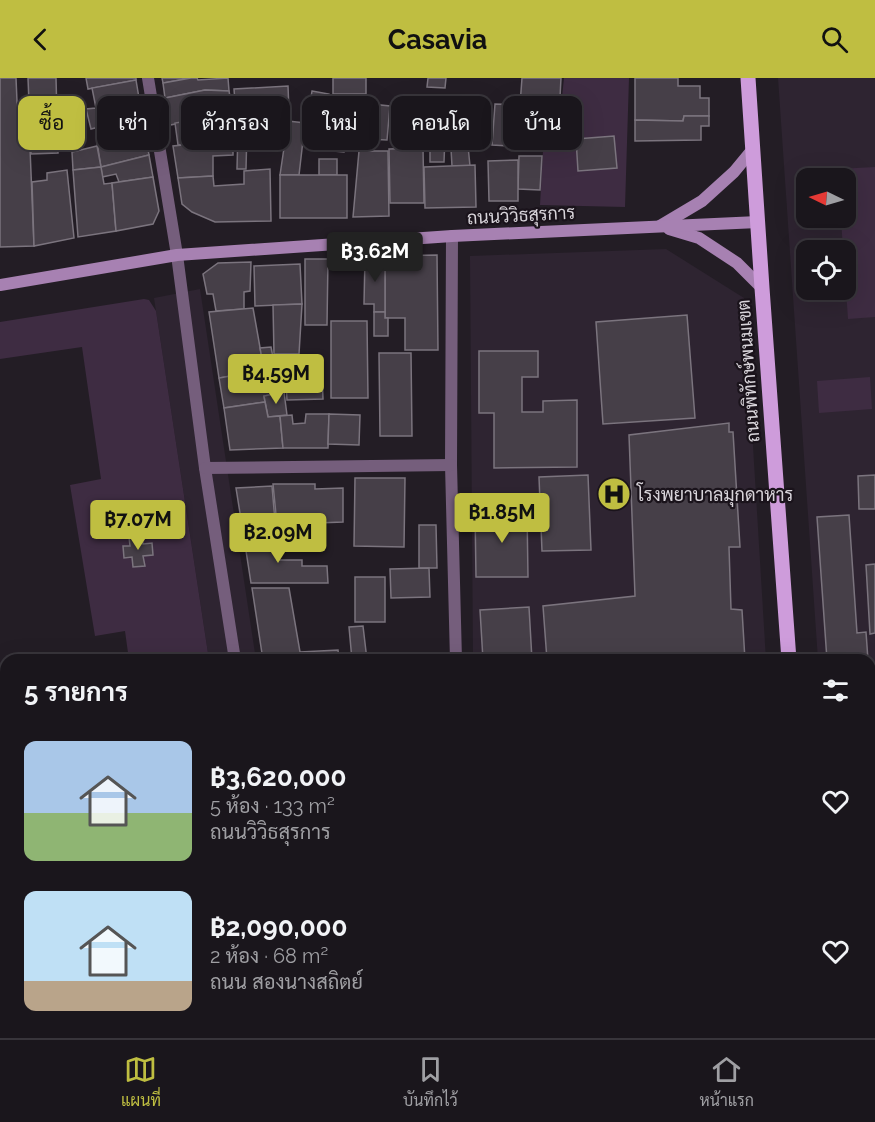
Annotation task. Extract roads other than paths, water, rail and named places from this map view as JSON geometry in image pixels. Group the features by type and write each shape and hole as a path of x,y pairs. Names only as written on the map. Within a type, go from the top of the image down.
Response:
{"main road":[{"name":"ถนนพิทักษ์พนมเขต","path":"748,78 789,654"},
{"path":"659,226 702,201 734,172 753,149"},
{"name":"ถนนวิวิธสุรการ","path":"0,285 177,255 452,236 758,222"},
{"path":"659,226 699,238 737,263 762,288"}],"street":[{"path":"148,78 177,255 205,468 234,654"},
{"path":"452,236 451,465 456,654"},
{"path":"205,468 451,465"}],"place":[{"name":"โรงพยาบาลมุกดาหาร","path":"614,494"}]}
